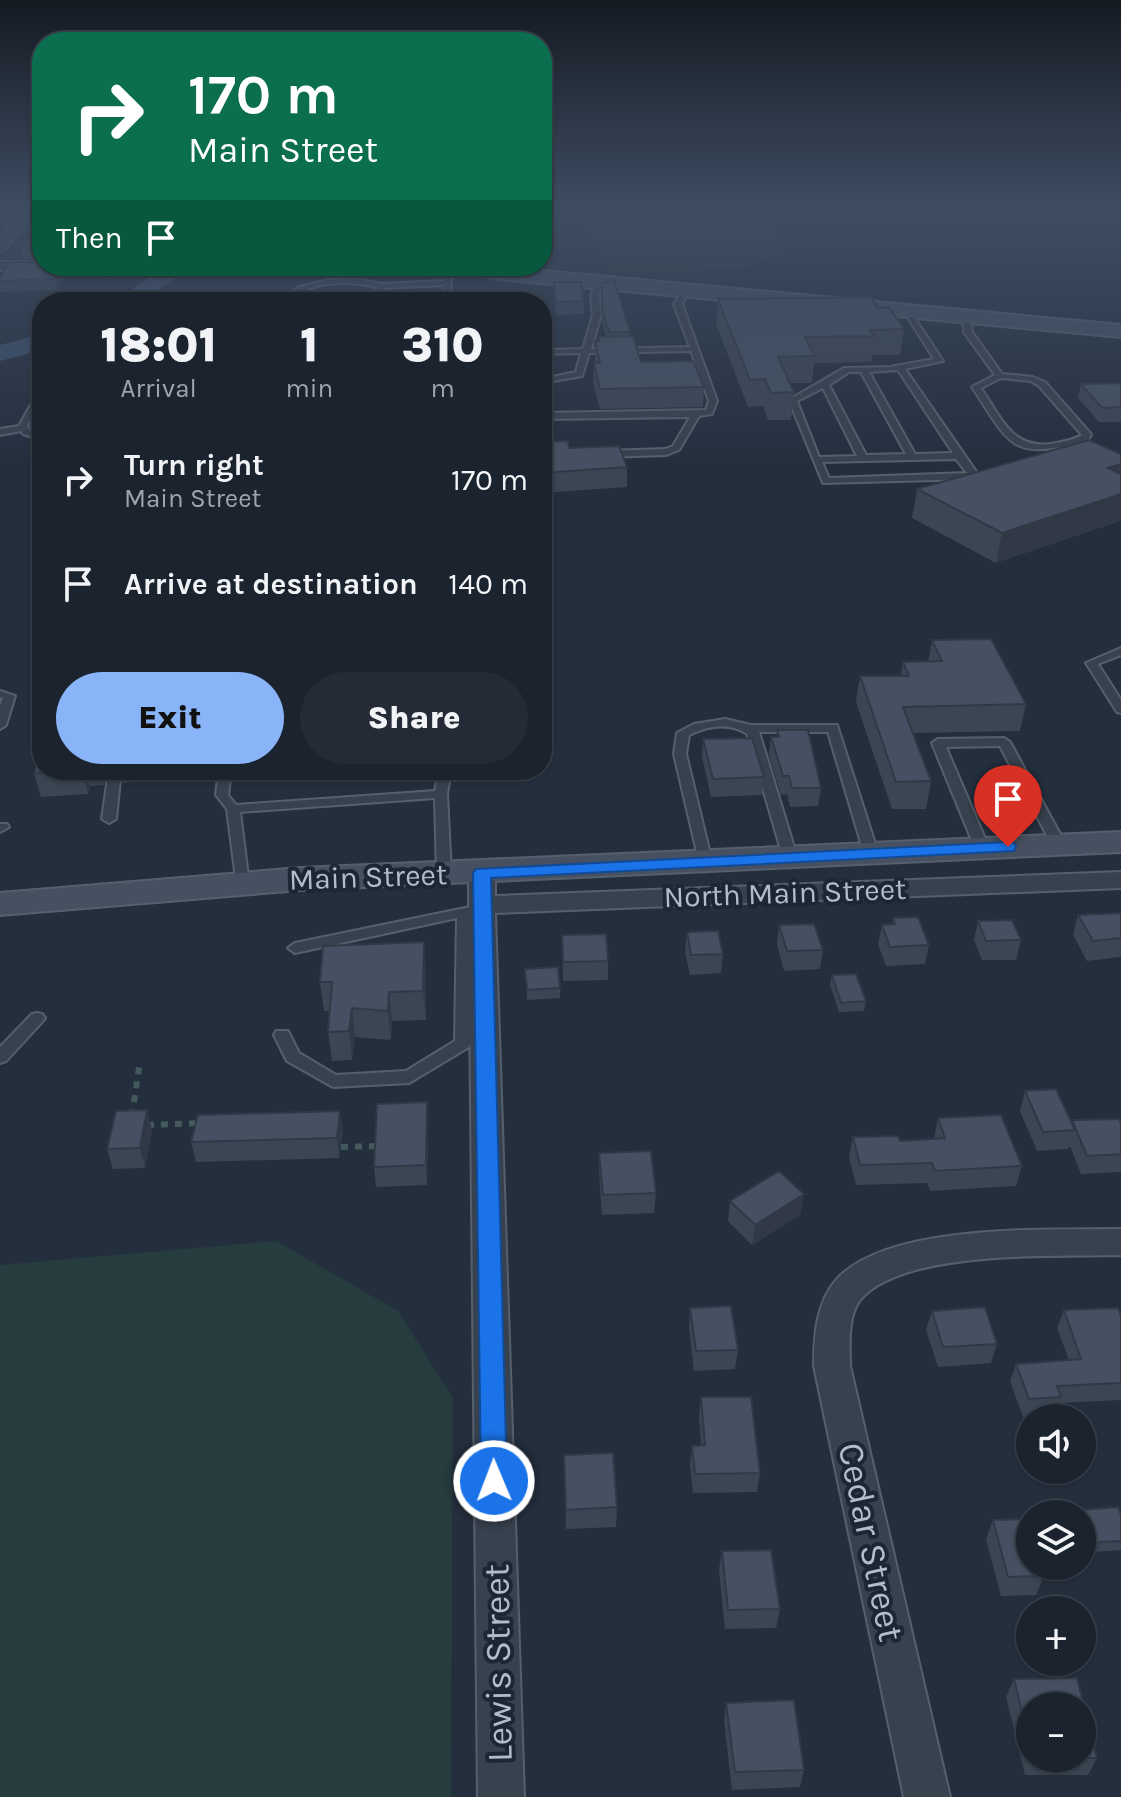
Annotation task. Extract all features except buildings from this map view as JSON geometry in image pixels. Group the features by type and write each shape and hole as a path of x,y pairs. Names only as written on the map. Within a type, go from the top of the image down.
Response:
{"street":[{"path":"718,294 1121,331"},
{"name":"Main Street","path":"0,904 242,884 444,874 477,900 705,862 1121,842"},
{"name":"North Main Street","path":"477,900 1121,880"},
{"name":"Lewis Street","path":"477,900 501,1797"},
{"name":"Cedar Street","path":"927,1797 832,1366 832,1332 837,1309 849,1288 870,1271 895,1259 929,1251 1121,1242"}],"lane":[{"path":"552,380 579,374 597,315 595,294"},
{"path":"552,416 709,412 713,401 678,304 683,294"},
{"path":"901,368 974,476 826,481 793,400 847,370 901,368 939,361 905,310"},
{"path":"966,316 968,332 1000,376 1033,379 1042,384 1087,435 1084,439 1049,449 1028,449 1015,442 976,387 1000,376"},
{"path":"552,352 693,349"},
{"path":"864,370 912,457"},
{"path":"825,384 863,458"},
{"path":"24,428 32,412"},
{"path":"589,454 666,452 676,448 696,414"},
{"path":"0,432 24,428"},
{"path":"24,428 32,434"},
{"path":"816,460 959,456"},
{"path":"1121,651 1092,663 1121,709"},
{"path":"0,694 9,696 0,725"},
{"path":"705,862 680,754 683,733 696,726 713,724 741,723 753,732 790,857"},
{"path":"749,729 833,728 871,853"},
{"path":"982,848 938,743 1004,742 1059,845"},
{"path":"109,819 114,780"},
{"path":"224,780 222,795 233,809 242,884"},
{"path":"443,780 441,794 444,874"},
{"path":"233,809 441,794"},
{"path":"282,1035 293,1057 333,1081 409,1077 463,1043 477,900 295,948"},
{"path":"0,1057 37,1018"}],"path":[{"path":"130,1125 140,1061"},
{"path":"145,1125 204,1123"},
{"path":"341,1147 378,1146"}],"green space":[{"path":"276,1241 398,1311 453,1398 451,1797 0,1797 0,1265"}],"waterway":[{"path":"0,353 32,345"}],"route":[{"path":"494,1481 482,873 1008,847"}]}
